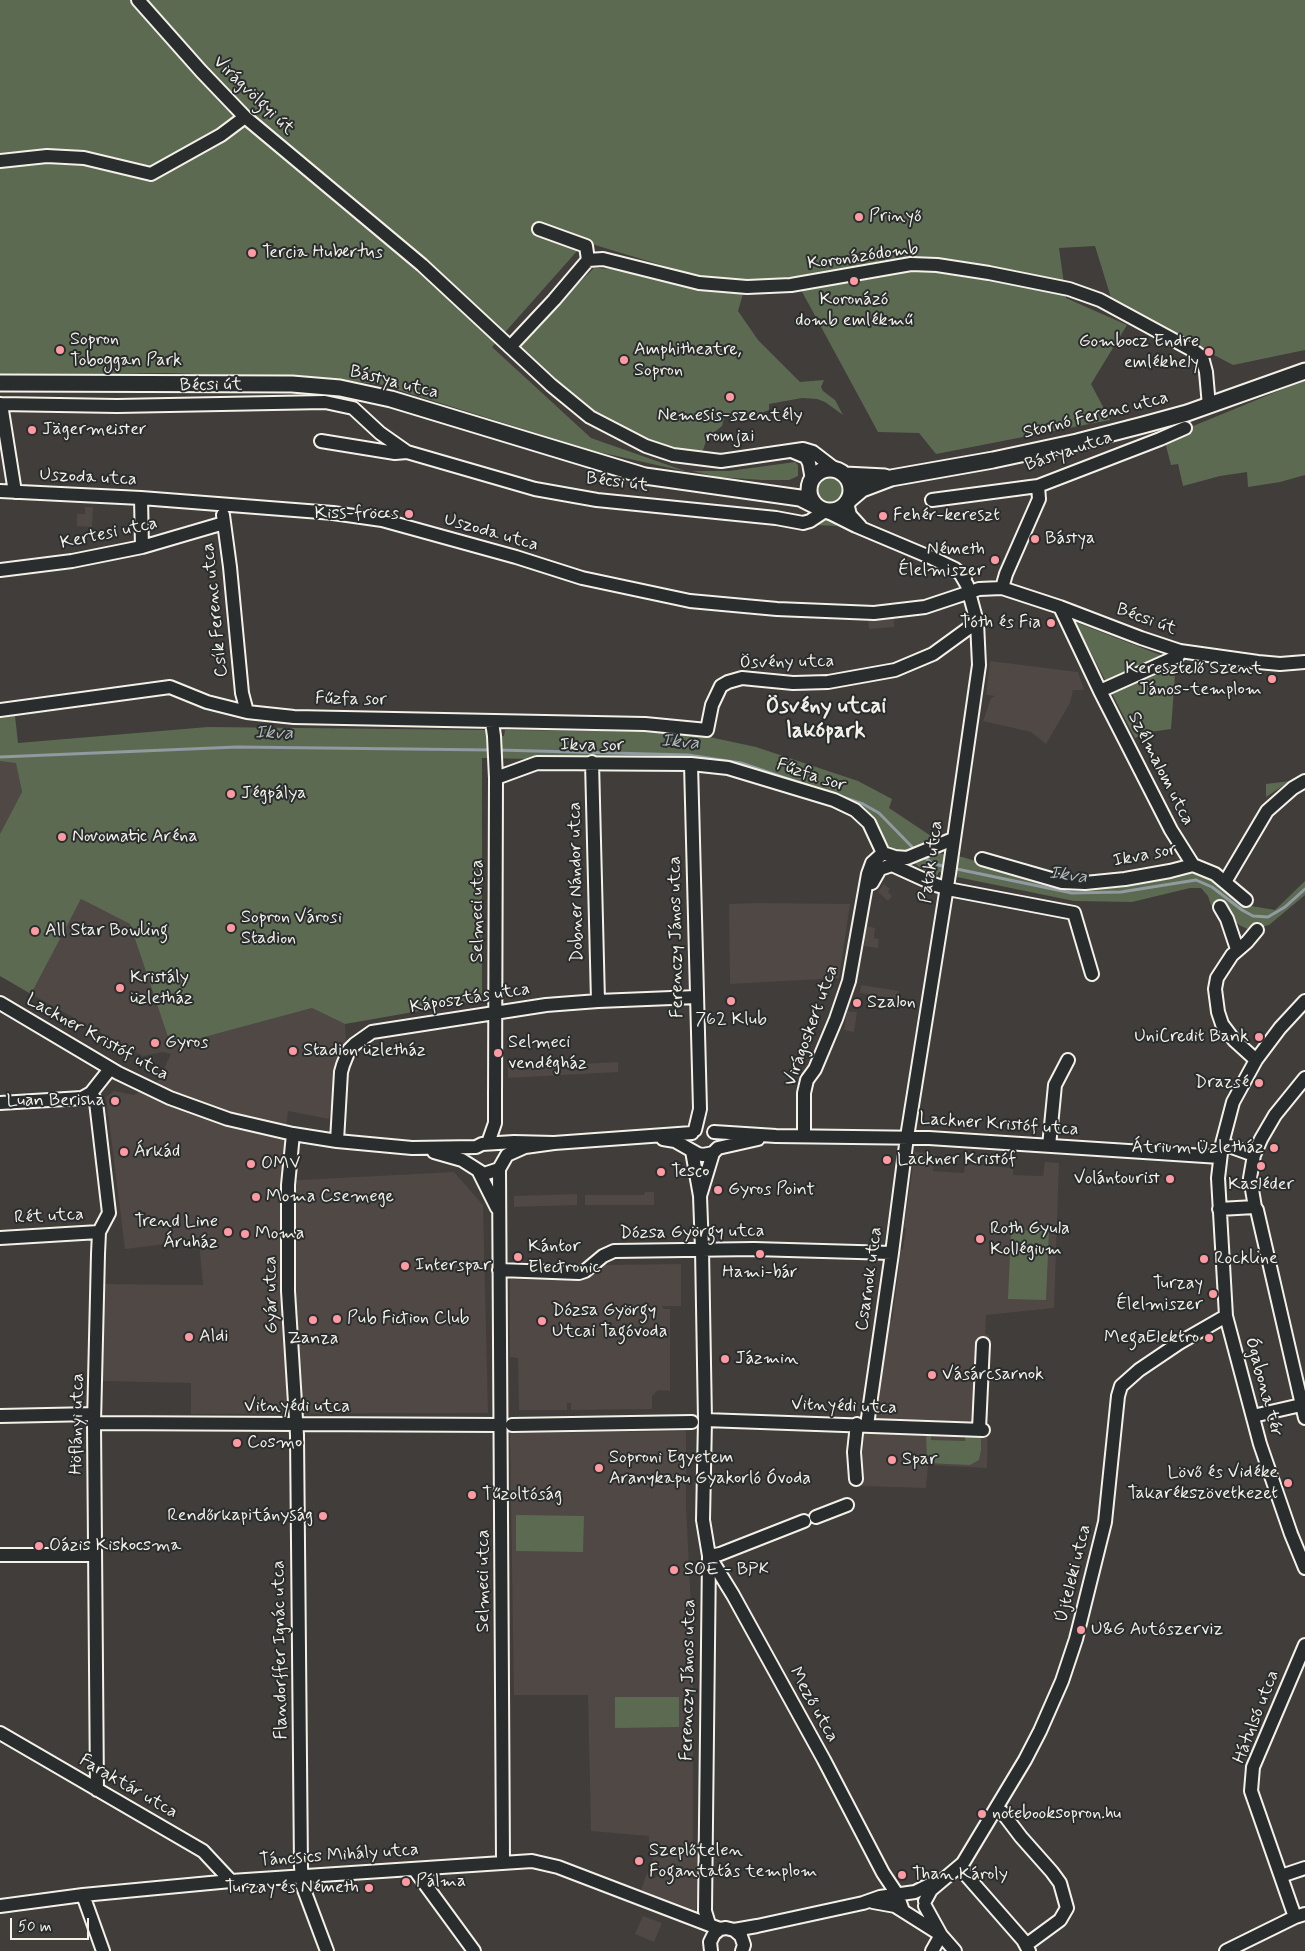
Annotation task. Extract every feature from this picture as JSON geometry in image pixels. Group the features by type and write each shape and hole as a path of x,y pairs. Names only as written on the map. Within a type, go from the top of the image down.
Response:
{"main road":[{"name":"Stornó Ferenc utca","path":"849,500 862,488 891,478 984,462 1077,442 1187,413 1305,371"},
{"name":"Bástya utca","path":"0,383 292,384 340,388 400,402 645,476 800,498 822,509"},
{"path":"832,469 842,473 851,485 849,500 840,509 822,509 810,496 811,482 817,474 824,470 832,469"},
{"name":"Stornó Ferenc utca","path":"842,473 891,478"},
{"name":"Bástya utca","path":"768,494 811,482"}],"street":[{"name":"Virágvölgyi út","path":"138,0 245,117 422,265 510,347 590,417 646,446 673,455 721,461 779,452"},
{"path":"0,161 47,156 84,158 151,174 221,135 245,117"},
{"path":"510,347 588,260 586,246 539,229"},
{"name":"Koronázódomb","path":"588,260 603,259 699,283 747,287 791,285 911,264 937,265 989,272 1046,284 1075,291 1100,300 1194,351 1202,358 1206,372 1208,406"},
{"name":"Bécsi út","path":"0,404 117,406 325,402 353,408 380,433 406,452 535,489 598,500 776,518 803,523 816,518 822,509"},
{"path":"0,404 15,492"},
{"name":"Bástya utca","path":"932,500 1038,486 1185,428"},
{"name":"Bécsi út","path":"321,441 395,453 406,452"},
{"path":"779,452 792,449 808,450 842,473"},
{"path":"779,452 799,453 806,457 809,463 811,482"},
{"path":"1002,588 1039,499 1038,486"},
{"name":"Uszoda utca","path":"0,491 141,498 333,513 382,520 516,557 582,578 690,601 777,609 874,613 924,607 974,591"},
{"path":"141,498 142,547"},
{"path":"849,500 850,515 864,529"},
{"name":"Csík Ferenc utca","path":"221,505 230,567 242,693 247,712"},
{"path":"822,509 960,572 974,591"},
{"name":"Kertesi utca","path":"0,570 72,561 142,547 224,523"},
{"name":"Bécsi út","path":"974,591 1002,588 1180,651 1280,664 1305,662"},
{"name":"Patak utca","path":"907,1137 949,874 978,664 974,591"},
{"name":"Szélmalom utca","path":"1060,607 1100,691 1178,842 1193,865"},
{"name":"Ösvény utca","path":"707,730 710,711 721,686 742,678 792,683 828,682 895,670 933,654 977,622"},
{"path":"1100,691 1178,656 1180,651"},
{"name":"Fűzfa sor","path":"0,710 170,687 207,702 247,712 294,717 645,724 707,730"},
{"name":"Selmeci utca","path":"488,1144 495,1123 496,778 492,722"},
{"name":"Dobner Nándor utca","path":"592,762 598,1001"},
{"name":"Ikva sor","path":"496,778 537,763 691,764"},
{"name":"Fűzfa sor","path":"691,764 728,768 834,800 855,810 869,823 884,853"},
{"name":"Ferenczy János utca","path":"691,764 700,1109 703,1121 712,1131"},
{"path":"1225,882 1268,811 1305,781"},
{"path":"884,853 895,857 907,858 953,839"},
{"name":"Virágoskert utca","path":"804,1136 804,1093 807,1080 815,1069 850,981 872,863 884,853"},
{"name":"Ikva sor","path":"982,859 1062,882 1085,883 1124,879 1193,865 1215,874 1246,900"},
{"name":"Virágoskert utca","path":"864,898 878,870 892,865 946,888"},
{"path":"946,888 1074,913 1092,974"},
{"path":"1220,906 1227,919 1237,949"},
{"path":"1256,1060 1234,1040 1222,1024 1215,999 1217,978 1237,949 1247,942 1258,930"},
{"name":"Káposztás utca","path":"337,1141 341,1072 350,1050 359,1040 372,1032 495,1012 598,1001 696,998"},
{"name":"Ógabona tér","path":"1305,1001 1285,1022 1256,1060 1233,1102 1220,1158 1219,1208 1226,1316 1273,1484 1305,1568"},
{"name":"Lackner Kristóf utca","path":"0,1003 110,1069 170,1098 205,1112 228,1120 293,1134 337,1141 412,1148 452,1156 475,1169"},
{"path":"1049,1146 1055,1086 1068,1060"},
{"path":"0,1103 82,1098 91,1093 110,1069"},
{"path":"1305,1078 1275,1115 1261,1138 1254,1155 1250,1178 1255,1207 1305,1418"},
{"name":"Höflányi utca","path":"91,1093 96,1102 109,1213 99,1232 94,1419 97,1790"},
{"name":"Ferenczy János utca","path":"693,1131 700,1109"},
{"name":"Lackner Kristóf utca","path":"412,1148 640,1138 693,1131 704,1127 712,1131 776,1136 907,1137 1220,1158"},
{"path":"691,1149 689,1138 693,1131"},
{"path":"712,1131 718,1137 716,1150"},
{"name":"Gyár utca","path":"293,1134 288,1199 288,1281 296,1424"},
{"name":"Lackner Kristóf utca","path":"640,1138 675,1141 703,1155 716,1150 776,1136"},
{"name":"Csarnok utca","path":"856,1479 854,1452 862,1425 892,1252 907,1137"},
{"name":"Lackner Kristóf utca","path":"500,1164 508,1154 517,1149 554,1143"},
{"path":"488,1144 496,1149 500,1164 488,1173 475,1169 471,1153 488,1144"},
{"path":"1230,1146 1254,1155"},
{"name":"Ferenczy János utca","path":"691,1149 700,1196 702,1249 698,1421 703,1520 709,1556 705,1911 715,1926"},
{"name":"Ferenczy János utca","path":"700,1196 716,1150"},
{"name":"Selmeci utca","path":"500,1164 498,1211 499,1270 506,1425 503,1862"},
{"name":"Selmeci utca","path":"475,1169 498,1211"},
{"path":"1219,1208 1255,1207"},
{"name":"Rét utca","path":"0,1238 99,1232"},
{"name":"Dózsa György utca","path":"499,1270 579,1273 585,1271 603,1256 614,1251 754,1249 892,1252"},
{"name":"Újteleki utca","path":"958,1867 931,1890 921,1913 906,1902 963,1863 1040,1731 1062,1681 1076,1640 1105,1522 1120,1390 1124,1382 1150,1363 1226,1316"},
{"name":"Vitnyédi utca","path":"0,1416 296,1424 506,1425 698,1421 981,1430 983,1344"},
{"path":"1253,1416 1301,1405"},
{"name":"Flandorffer Ignác utca","path":"296,1424 302,1876 303,1887 327,1951"},
{"path":"709,1556 720,1554 847,1506"},
{"path":"0,1555 95,1555"},
{"name":"Mező utca","path":"709,1556 824,1760 883,1873 906,1902"},
{"name":"Hátulsó utca","path":"1300,1915 1281,1876 1251,1791 1253,1767 1305,1645"},
{"name":"Faraktár utca","path":"0,1733 204,1851 231,1881"},
{"path":"958,1867 1028,1948 1060,1920 1068,1908 1060,1883 1052,1872 1002,1812 996,1809"},
{"name":"Táncsics Mihály utca","path":"0,1906 83,1895 231,1881 532,1861 558,1867 673,1911 715,1926 734,1930 863,1903"},
{"path":"1281,1876 1305,1868"},
{"path":"414,1869 474,1951"},
{"path":"880,1897 885,1882 883,1873"},
{"path":"83,1895 103,1951"},
{"path":"863,1903 879,1902 895,1906 921,1895 942,1935"},
{"path":"863,1903 880,1897 906,1902 942,1935 955,1951"},
{"name":"Táncsics Mihály utca","path":"673,1911 700,1930 710,1946"},
{"path":"1226,1951 1300,1915"},
{"path":"743,1948 759,1932 773,1922"},
{"path":"710,1946 715,1926"},
{"path":"734,1930 742,1936 743,1948"},
{"path":"932,1951 942,1935"}],"shaded area":[{"path":"85,507 93,507 92,527 77,526 77,514 85,514"},
{"path":"894,617 894,627 869,629 868,619"},
{"path":"990,661 1078,672 1084,690 1073,690 1070,703 1046,744 1031,732 983,721 991,698 995,696 986,695"},
{"path":"0,761 16,762 22,792 0,834"},
{"path":"884,884 890,889 888,892 892,896 888,901 878,892"},
{"path":"81,899 130,924 171,1046 312,1008 345,1024 346,1042 340,1055 329,1119 288,1111 281,1181 454,1172 483,1205 488,1413 191,1414 191,1383 102,1381 103,1284 203,1285 199,1240 125,1249 106,1097 114,1091 134,1095 158,1081 171,1054 163,1052 143,1056 31,994"},
{"path":"729,904 850,904 839,978 730,984"},
{"path":"866,926 875,928 874,938 879,939 878,948 864,946"},
{"path":"861,985 899,991 898,999 860,993"},
{"path":"847,1011 857,1012 854,1032 844,1030"},
{"path":"618,1062 618,1072 508,1078 508,1068"},
{"path":"915,1152 935,1154 933,1171 964,1173 965,1164 1013,1168 1013,1175 1043,1176 1045,1162 1059,1163 1054,1308 986,1315 985,1334 989,1335 987,1468 928,1465 926,1488 861,1486 864,1429 885,1320 892,1321"},
{"path":"645,1192 654,1192 654,1205 585,1205 585,1195 644,1195"},
{"path":"577,1194 577,1205 514,1207 514,1196"},
{"path":"681,1264 681,1306 662,1306 663,1309 670,1309 670,1391 658,1390 652,1396 652,1409 571,1410 571,1403 567,1403 567,1410 519,1410 518,1358 510,1357 510,1279 570,1280 589,1278 604,1265"},
{"path":"686,1431 686,1507 693,1646 693,1856 701,1857 696,1911 641,1890 647,1873 653,1879 658,1875 657,1870 653,1868 652,1844 649,1844 649,1836 591,1831 588,1695 514,1695 510,1433"},
{"path":"643,1916 662,1923 654,1942 635,1934"}],"green space":[{"path":"0,0 1305,0 1305,350 1233,365 1112,301 1095,246 1059,248 1066,298 1127,325 1091,384 1110,420 936,454 919,433 878,432 800,288 743,294 738,311 758,340 800,382 824,380 821,387 823,391 835,400 843,415 825,402 817,399 802,398 769,404 769,410 733,423 728,417 724,418 722,426 707,438 703,450 695,457 624,432 575,402 521,347 543,319 594,268 616,269 740,293 711,280 585,242 492,347 591,438 688,472 594,451 379,384 317,378 166,373 0,376"},
{"path":"1305,380 1305,475 1280,482 1248,487 1247,472 1220,476 1183,486 1178,464 1171,465 1164,438"},
{"path":"795,462 798,465 798,476 789,480 718,477 692,471 729,471"},
{"path":"830,477 839,481 843,490 839,499 830,503 821,499 817,490 821,481"},
{"path":"825,519 833,522 837,526 816,525"},
{"path":"1075,622 1176,661 1171,729 1150,732 1135,738"},
{"path":"15,716 18,743 208,727 486,730 488,736 504,736 505,730 686,732 756,747 858,781 892,799 889,808 931,836 932,848 942,854 962,857 1062,887 1189,870 1214,877 1232,894 1251,906 1275,910 1305,881 1305,895 1269,925 1250,930 1211,905 1208,896 1201,888 1190,888 1132,902 1074,901 957,877 958,875 939,872 937,876 933,876 885,844 853,808 681,762 482,758 482,1000 345,1024 312,1008 171,1046 130,924 81,899 31,994 0,976 0,834 22,792 16,763 0,761 0,718"},
{"path":"1290,781 1266,797 1266,784"},
{"path":"1011,1230 1049,1231 1046,1300 1008,1299"},
{"path":"926,1432 931,1432 931,1440 965,1441 966,1432 980,1434 981,1450 979,1460 970,1465 927,1463"},
{"path":"516,1515 584,1516 583,1552 516,1551"},
{"path":"615,1697 679,1697 679,1727 615,1728"}],"waterway":[{"name":"Ikva","path":"0,757 237,747 492,750"},
{"name":"Ikva","path":"498,750 688,755 741,763 863,804 879,813 916,851"},
{"name":"Ikva","path":"921,855 932,863 946,867"},
{"name":"Ikva","path":"952,868 1072,893 1121,892 1196,880 1212,887 1253,916 1268,917 1285,907 1305,889"}],"place":[{"name":"Prinyő","path":"859,217"},
{"name":"Tercia Hubertus","path":"252,253"},
{"name":"Koronázó domb emlékmű","path":"854,281"},
{"name":"Sopron Toboggan Park","path":"60,350"},
{"name":"Gombocz Endre emlékhely","path":"1209,352"},
{"name":"Amphitheatre, Sopron","path":"624,360"},
{"name":"Nemesis-szentély romjai","path":"730,397"},
{"name":"Jägermeister","path":"32,430"},
{"name":"Kiss-fröccs","path":"409,514"},
{"name":"Fehér-kereszt","path":"883,516"},
{"name":"Bástya","path":"1035,539"},
{"name":"Németh Élelmiszer","path":"995,560"},
{"name":"Tóth és Fia","path":"1051,623"},
{"name":"Keresztelő Szent János-templom","path":"1272,679"},
{"name":"Jégpálya","path":"231,794"},
{"name":"Novomatic Aréna","path":"62,837"},
{"name":"Sopron Városi Stadion","path":"231,928"},
{"name":"All Star Bowling","path":"35,931"},
{"name":"Kristály üzletház","path":"120,988"},
{"name":"762 Klub","path":"731,1001"},
{"name":"Szalon","path":"857,1003"},
{"name":"UniCredit Bank","path":"1259,1037"},
{"name":"Gyros","path":"155,1043"},
{"name":"Stadion üzletház","path":"293,1051"},
{"name":"Selmeci vendégház","path":"498,1053"},
{"name":"Drazsé","path":"1259,1083"},
{"name":"Luan Berisha","path":"115,1101"},
{"name":"Átrium Üzletház","path":"1274,1148"},
{"name":"Árkád","path":"124,1152"},
{"name":"Lackner Kristóf","path":"887,1160"},
{"name":"OMV","path":"251,1164"},
{"name":"Kasléder","path":"1261,1166"},
{"name":"Tesco","path":"661,1172"},
{"name":"Volántourist","path":"1170,1179"},
{"name":"Gyros Point","path":"718,1190"},
{"name":"Moma Csemege","path":"256,1197"},
{"name":"Trend Line Áruház","path":"228,1232"},
{"name":"Moma","path":"245,1234"},
{"name":"Roth Gyula Kollégium","path":"980,1239"},
{"name":"Hami-bár","path":"760,1254"},
{"name":"Kántor Electronic","path":"518,1257"},
{"name":"Rockline","path":"1204,1259"},
{"name":"Interspar","path":"405,1266"},
{"name":"Turzay Élelmiszer","path":"1213,1294"},
{"name":"Pub Fiction Club","path":"337,1319"},
{"name":"Zanza","path":"313,1320"},
{"name":"Dózsa György Utcai Tagóvoda","path":"542,1321"},
{"name":"Aldi","path":"189,1337"},
{"name":"MegaElektro","path":"1209,1338"},
{"name":"Jázmin","path":"725,1359"},
{"name":"Vásárcsarnok","path":"932,1375"},
{"name":"Cosmo","path":"237,1443"},
{"name":"Spar","path":"892,1460"},
{"name":"Soproni Egyetem Aranykapu Gyakorló Óvoda","path":"599,1468"},
{"name":"Lövő és Vidéke Takarékszövetkezet","path":"1288,1483"},
{"name":"Tűzoltóság","path":"472,1495"},
{"name":"Rendőrkapitányság","path":"323,1516"},
{"name":"Oázis Kiskocsma","path":"39,1546"},
{"name":"SOE - BPK","path":"674,1570"},
{"name":"U&G Autószerviz","path":"1081,1630"},
{"name":"notebooksopron.hu","path":"982,1814"},
{"name":"Szeplőtelen Fogantatás templom","path":"639,1861"},
{"name":"Than Károly","path":"902,1875"},
{"name":"Pálma","path":"406,1882"},
{"name":"Turzay és Németh","path":"369,1888"}],"district":[{"name":"Ösvény utcai lakópark","path":"826,720"}]}
